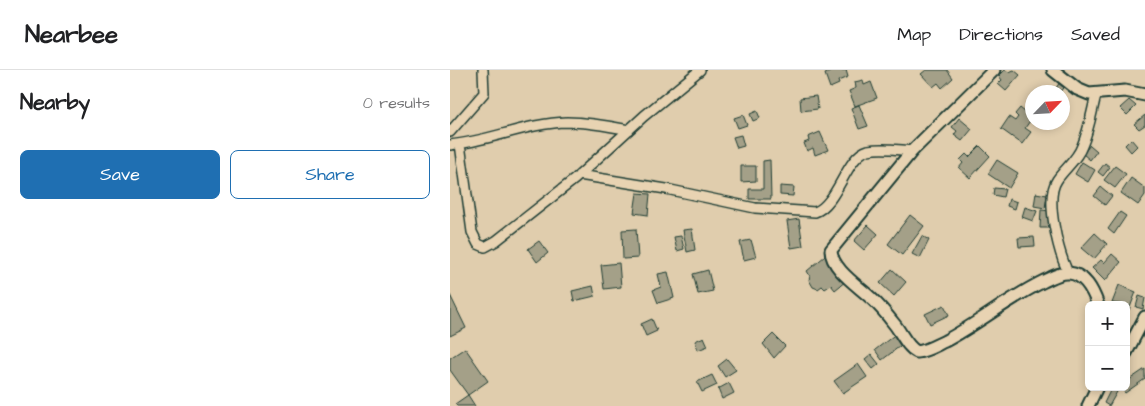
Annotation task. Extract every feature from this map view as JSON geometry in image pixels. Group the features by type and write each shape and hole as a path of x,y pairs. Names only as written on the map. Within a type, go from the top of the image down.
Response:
{"street":[{"path":"450,132 484,93 483,70"},
{"path":"460,144 472,232 478,244 485,247 503,236 579,175 700,70"},
{"path":"994,70 912,150 831,250 832,257 849,279 884,311 914,350 924,352 970,327 1032,287 1056,275 1068,273 1082,278 1087,283 1096,301"},
{"path":"1053,70 1077,89 1089,94 1096,95 1125,91 1145,95"},
{"path":"1068,273 1056,230 1052,202 1053,191 1056,181 1076,158 1083,145 1096,95"},
{"path":"450,145 566,122 589,123 629,130"},
{"path":"579,175 666,189 756,208 815,212 820,211 828,202 856,158 863,152 876,149 912,150"},
{"path":"1130,346 1145,317"},
{"path":"1088,406 1095,391"}],"building":[{"path":"829,70 846,70 848,77 838,81 839,84 830,88 825,74 830,72"},
{"path":"926,70 947,70 953,78 942,88 938,83 933,87 921,74"},
{"path":"1005,70 1009,72 1014,70 1020,75 1006,91 998,84 1002,80 999,76"},
{"path":"863,80 864,85 871,82 877,98 855,106 849,91 856,88 855,82"},
{"path":"816,96 818,109 801,111 800,98"},
{"path":"1129,100 1136,106 1127,115 1120,108"},
{"path":"859,105 868,126 859,129 851,108"},
{"path":"1020,108 1025,112 1025,130 1031,132 1022,144 1001,129 1009,117 1015,121 1018,117 1015,114"},
{"path":"757,111 760,118 753,121 750,114"},
{"path":"743,115 747,125 738,128 734,118"},
{"path":"1145,115 1145,125 1139,129 1134,124"},
{"path":"959,118 972,129 962,141 954,135 957,131 952,127"},
{"path":"820,132 828,150 815,155 813,148 807,151 804,143 809,141 808,137"},
{"path":"741,135 744,146 737,148 733,137"},
{"path":"1131,139 1137,146 1131,152 1125,145"},
{"path":"1090,145 1097,151 1090,160 1083,154"},
{"path":"980,146 990,156 970,178 959,168 963,163 960,160 966,154 969,157"},
{"path":"770,160 771,199 749,199 749,189 763,189 763,161"},
{"path":"997,160 1018,173 1009,188 988,174"},
{"path":"1082,162 1095,170 1088,182 1075,174"},
{"path":"1105,163 1110,167 1103,176 1098,172"},
{"path":"741,166 756,166 756,181 741,182"},
{"path":"1115,166 1126,174 1115,188 1104,180"},
{"path":"1131,178 1145,188 1145,195 1138,205 1121,193"},
{"path":"780,186 794,187 793,196 780,195"},
{"path":"1101,187 1112,196 1105,205 1094,196"},
{"path":"994,188 1005,189 1003,197 993,195"},
{"path":"637,193 650,194 648,215 634,213"},
{"path":"1036,193 1047,195 1045,208 1034,206"},
{"path":"1009,199 1017,202 1015,209 1007,206"},
{"path":"1025,207 1037,211 1033,221 1022,217"},
{"path":"1041,210 1051,211 1049,228 1040,228"},
{"path":"1120,212 1126,216 1114,234 1108,229"},
{"path":"910,215 924,226 902,255 888,244"},
{"path":"799,219 803,246 791,248 787,221"},
{"path":"868,225 878,234 864,250 854,241"},
{"path":"636,229 638,258 623,259 622,230"},
{"path":"692,229 695,250 687,252 683,230"},
{"path":"1095,233 1107,244 1094,259 1081,248"},
{"path":"681,236 684,249 677,251 674,237"},
{"path":"922,236 929,240 920,258 912,254"},
{"path":"1034,237 1035,246 1019,247 1018,238"},
{"path":"751,240 756,257 744,260 740,242"},
{"path":"539,241 548,253 537,262 528,249"},
{"path":"1112,254 1121,262 1105,281 1092,268 1101,260 1104,263"},
{"path":"825,256 846,281 835,290 831,285 825,289 822,286 818,289 813,287 809,280 810,276 807,271"},
{"path":"619,263 621,287 604,289 601,265"},
{"path":"892,269 906,282 894,296 880,283"},
{"path":"708,270 713,291 698,294 693,274"},
{"path":"668,272 674,298 658,303 653,290 661,287 658,274"},
{"path":"1119,285 1136,292 1130,307 1130,301 1113,301"},
{"path":"593,286 595,296 574,301 572,291"},
{"path":"450,295 466,328 450,336"},
{"path":"1139,296 1145,298 1143,309 1136,307"},
{"path":"944,305 949,315 930,324 925,314"},
{"path":"652,319 657,331 646,336 641,324"},
{"path":"897,333 904,343 882,360 875,350"},
{"path":"773,334 785,346 774,358 763,344"},
{"path":"704,337 708,346 698,350 695,341"},
{"path":"465,348 488,381 468,395 450,370 450,358"},
{"path":"871,354 879,364 873,369 865,359"},
{"path":"727,359 736,370 725,377 718,366"},
{"path":"858,364 867,377 843,393 834,381"},
{"path":"1145,369 1145,379 1130,390 1130,379"},
{"path":"712,375 717,385 702,392 697,382"},
{"path":"729,383 734,393 722,399 718,389"},
{"path":"1110,391 1117,391 1109,406 1104,403"},
{"path":"468,395 475,406 457,406 455,404"}]}
